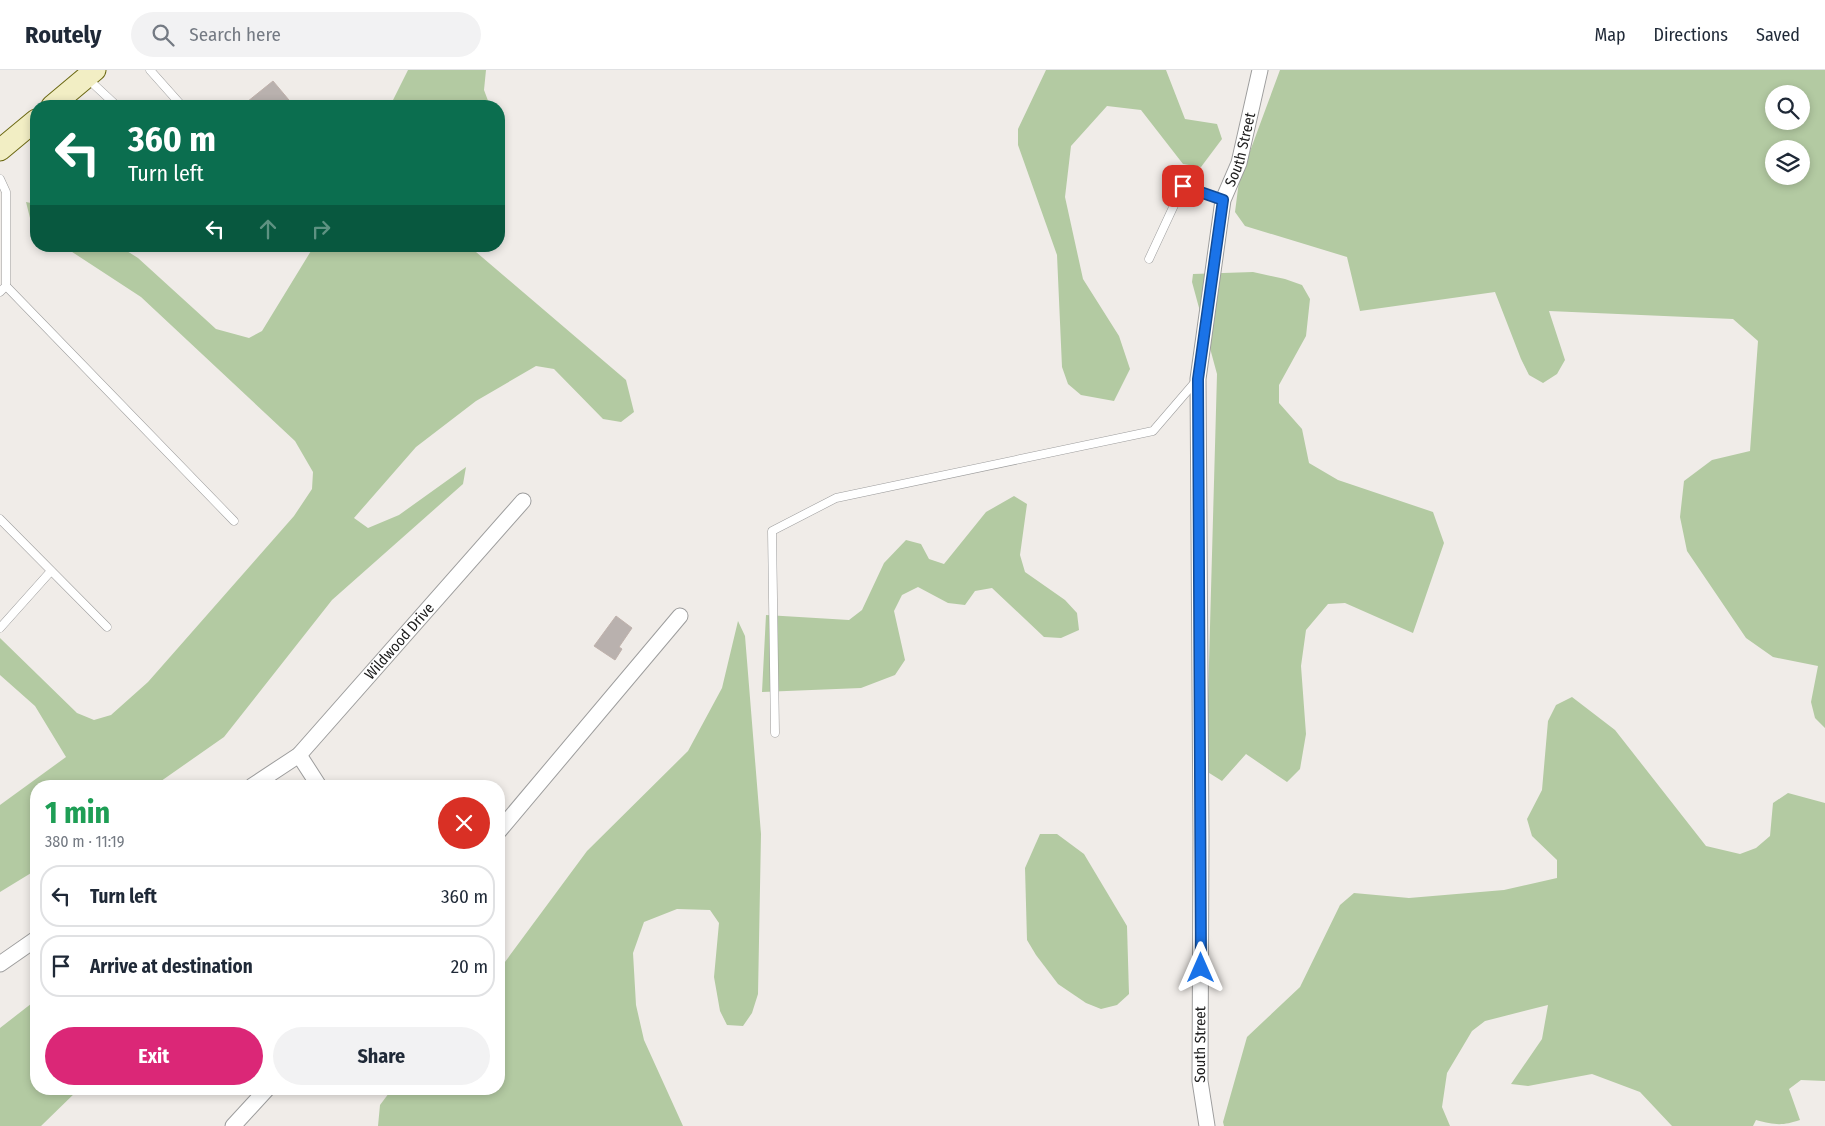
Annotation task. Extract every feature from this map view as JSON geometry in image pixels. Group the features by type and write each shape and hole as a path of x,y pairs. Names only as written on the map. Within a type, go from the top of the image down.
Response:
{"main road":[{"path":"59,100 91,74"},
{"path":"0,150 30,125"}],"street":[{"name":"South Street","path":"1207,1126 1200,1081 1201,837 1198,379 1223,200 1239,163 1260,70"},
{"name":"Wildwood Drive","path":"261,780 299,755 523,501"},
{"path":"505,824 680,616"},
{"path":"299,755 315,780"},
{"path":"0,964 30,942"},
{"path":"236,1125 262,1095"}],"lane":[{"path":"150,70 177,100"},
{"path":"91,74 112,100"},
{"path":"0,179 6,192 3,289 234,521"},
{"path":"1149,259 1183,186 1223,200"},
{"path":"775,733 772,531 836,498 1153,431 1198,379"},
{"path":"0,519 107,627"},
{"path":"0,628 51,571"}],"green space":[{"path":"408,70 486,70 484,90 488,100 393,100"},
{"path":"1046,70 1166,70 1185,119 1217,124 1222,139 1201,167 1183,164 1141,110 1107,106 1071,146 1065,197 1083,279 1119,336 1130,369 1114,401 1081,395 1068,384 1062,367 1057,255 1018,145 1018,129"},
{"path":"1280,70 1825,70 1825,728 1815,718 1811,702 1818,666 1773,657 1746,638 1687,551 1680,517 1684,481 1712,460 1750,451 1758,341 1733,319 1549,311 1565,360 1557,374 1543,383 1529,375 1495,292 1360,311 1347,257 1245,226 1235,212 1239,181"},
{"path":"26,202 30,203 30,218"},
{"path":"72,252 128,252 138,258 216,329 249,338 262,331 310,252 476,252 626,380 634,412 621,422 603,419 554,369 536,366 476,401 416,447 354,518 368,528 399,515 466,467 463,484 332,600 224,737 163,780 34,780 66,757 35,706 0,675 0,638 77,713 94,720 111,715 148,682 294,516 312,489 313,472 295,441 141,297"},
{"path":"1253,272 1302,285 1310,299 1306,336 1279,385 1279,403 1302,429 1309,463 1338,480 1433,512 1444,543 1413,633 1345,603 1328,604 1306,630 1301,666 1306,734 1300,769 1287,782 1246,754 1222,781 1206,771 1217,374 1192,282 1193,274"},
{"path":"1014,496 1027,504 1020,555 1025,572 1065,600 1077,613 1079,630 1061,638 1044,637 992,588 975,591 965,605 948,603 918,587 902,595 894,611 905,660 895,675 861,688 762,692 766,615 849,620 862,610 884,563 906,540 921,544 929,559 944,564 986,512"},
{"path":"738,621 745,636 761,834 758,994 752,1013 743,1026 727,1025 720,1011 714,977 719,923 710,910 677,909 644,922 633,953 636,1005 644,1040 683,1126 378,1126 380,1105 388,1095 505,1095 505,962 587,851 688,751 722,688"},
{"path":"1572,697 1615,730 1706,846 1740,854 1756,848 1770,836 1773,803 1788,793 1825,803 1825,1081 1801,1080 1789,1089 1800,1120 1778,1124 1756,1120 1753,1126 1672,1126 1640,1092 1592,1074 1528,1086 1511,1084 1542,1039 1548,1005 1485,1021 1472,1031 1447,1073 1442,1107 1450,1126 1224,1126 1223,1122 1247,1037 1300,987 1340,905 1354,893 1409,898 1504,890 1557,878 1557,860 1532,836 1527,819 1542,790 1548,721 1556,705"},
{"path":"30,783 30,874 0,892 0,805"},
{"path":"1040,834 1057,834 1084,854 1127,926 1129,994 1117,1005 1101,1009 1086,1003 1058,984 1027,940 1025,868"},
{"path":"30,1005 30,1095 73,1095 41,1126 0,1126 0,1028"}],"building":[{"path":"273,81 289,100 249,100"},
{"path":"616,616 632,628 619,647 622,649 615,660 594,646"}],"route":[{"path":"1183,186 1223,200 1198,379 1201,968"}]}
